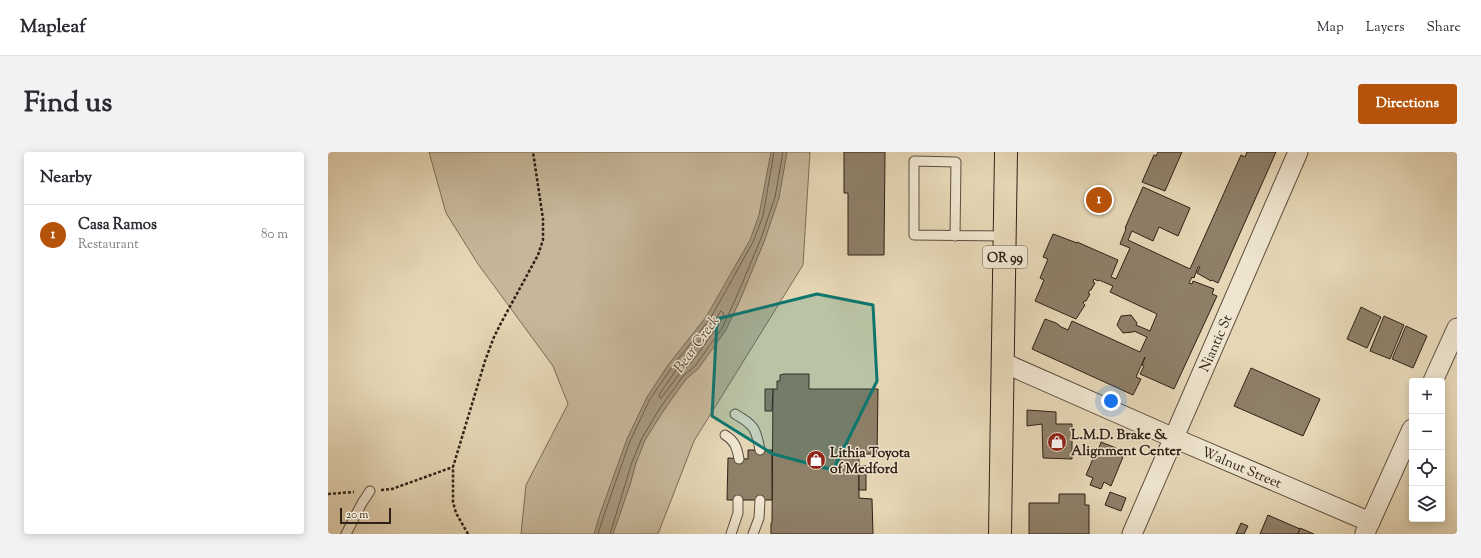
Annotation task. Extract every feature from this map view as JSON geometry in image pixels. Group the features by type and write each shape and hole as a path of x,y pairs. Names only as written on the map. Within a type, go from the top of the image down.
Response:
{"main road":[{"name":"OR 99","path":"1000,534 1004,363 1006,152"}],"street":[{"name":"Niantic St","path":"1132,534 1298,152"},
{"path":"1434,378 1457,329"},
{"name":"Walnut Street","path":"1004,363 1174,438 1368,528"},
{"path":"1368,528 1409,436"}],"lane":[{"path":"955,236 956,162 913,156 914,235 955,236 1005,236"},
{"path":"735,414 748,422 757,432 760,450"},
{"path":"725,435 731,439 736,447 739,459"},
{"path":"346,534 370,491"},
{"path":"731,534 738,513 738,500"},
{"path":"753,534 759,518 760,500"}],"path":[{"path":"468,534 456,513 453,502 453,467 485,361 494,338 538,255 543,240 543,219 533,152"},
{"path":"328,494 392,489 453,467"}],"highlighted area":[{"path":"817,294 873,305 877,381 833,470 773,454 712,416 717,319"}],"shaded area":[{"path":"429,152 810,152 803,265 694,441 658,534 521,534 526,485 568,404 553,366 478,264 446,213"}],"water":[{"name":"Bear Creek","path":"771,152 787,152 779,198 764,242 740,300 726,330 698,369 686,379 645,440 613,534 594,534 627,439 647,397 668,365 706,317 750,240 759,215"}],"building":[{"path":"844,152 885,152 884,255 848,255 848,193 844,193"},
{"path":"1158,152 1182,152 1165,191 1142,182 1154,155 1156,156"},
{"path":"1247,152 1276,152 1218,283 1212,280 1211,281 1197,273 1200,267 1198,267 1194,278 1192,277 1189,283 1192,284 1193,281 1214,289 1212,294 1217,296 1174,389 1140,374 1144,366 1142,365 1145,357 1136,377 1141,379 1133,395 1032,349 1045,319 1068,330 1072,321 1140,352 1147,337 1134,331 1123,333 1117,325 1121,316 1131,315 1137,323 1136,325 1150,331 1157,314 1110,292 1113,286 1094,279 1093,282 1095,283 1088,293 1090,294 1083,303 1085,305 1076,319 1035,301 1044,280 1040,278 1048,259 1043,257 1053,234 1077,242 1118,260 1111,277 1116,279 1130,248 1120,244 1126,229 1125,228 1143,187 1190,208 1178,236 1159,227 1153,241 1132,231 1128,240 1190,269 1241,155 1245,157"},
{"path":"1361,307 1381,317 1367,348 1347,339"},
{"path":"1384,316 1404,325 1390,359 1370,351"},
{"path":"1406,326 1427,336 1413,368 1392,359"},
{"path":"1251,368 1320,399 1303,436 1234,406"},
{"name":"Lithia Toyota of Medford","path":"809,374 809,389 878,389 877,454 859,454 859,498 872,499 873,534 771,534 773,389 777,389 777,381 780,381 780,375"},
{"path":"765,389 773,389 772,411 765,411"},
{"name":"L.M.D. Brake & Alignment Center","path":"1027,410 1056,412 1056,424 1072,424 1072,459 1043,458 1042,424 1027,426"},
{"path":"1101,442 1116,448 1114,453 1123,457 1111,486 1104,482 1101,489 1090,485 1093,478 1086,475"},
{"path":"748,450 772,450 772,500 727,500 728,458 748,459"},
{"path":"859,466 866,466 866,490 859,490"},
{"path":"1110,492 1126,498 1121,511 1105,505"},
{"path":"1059,494 1085,494 1085,505 1089,505 1089,534 1029,534 1029,503 1059,503"},
{"path":"1268,515 1300,529 1298,534 1260,534"},
{"path":"1241,523 1248,526 1244,534 1236,534"},
{"path":"1300,528 1314,534 1298,534"}],"place":[{"name":"Casa Ramos","path":"1099,200"},
{"name":"L.M.D. Brake & Alignment Center","path":"1057,442"},
{"name":"Lithia Toyota of Medford","path":"816,460"}]}
